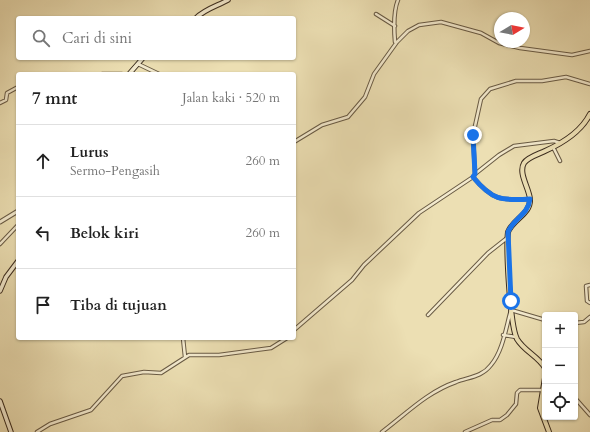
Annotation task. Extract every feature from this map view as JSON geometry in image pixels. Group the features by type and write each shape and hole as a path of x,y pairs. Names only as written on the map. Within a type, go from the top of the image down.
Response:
{"main road":[{"path":"198,16 204,10 215,7 228,0"},
{"path":"131,72 141,60"},
{"path":"542,363 523,346 516,337 511,310 508,238 510,227 526,212 530,199 522,170 523,164 530,158 560,143 580,128 590,114"},
{"path":"0,291 6,277 16,264"},
{"path":"542,398 540,408 542,413"},
{"path":"0,401 11,432"},
{"path":"544,420 549,432"}],"street":[{"path":"397,42 395,40 395,8 398,0"},
{"path":"376,14 395,26"},
{"path":"296,141 322,125 348,117 365,97 374,74 397,42 413,28 419,25 441,22 482,33 499,43 520,48 572,55 590,51"},
{"path":"138,64 155,72"},
{"path":"475,174 473,135 481,99 490,89 516,81 542,81 566,77 590,84"},
{"path":"0,103 6,100 7,93 16,88"},
{"path":"296,328 352,280 364,265 419,213 473,177 499,155 514,146 554,141 560,143"},
{"path":"553,147 560,161"},
{"path":"473,177 484,190 497,198 507,201 530,199"},
{"path":"0,222 16,212"},
{"path":"0,244 16,227"},
{"path":"428,315 493,248 508,238"},
{"path":"590,285 586,286 587,301 590,304"},
{"path":"382,432 433,392 447,385 484,372 494,361 511,310 542,319"},
{"path":"578,323 584,322 590,317"},
{"path":"503,335 516,337"},
{"path":"182,340 184,357"},
{"path":"37,432 50,424 91,410 122,376 144,372 161,373 189,355 219,355 264,349 274,346 284,340"},
{"path":"465,432 492,420 500,420 507,416 516,404 520,390 542,388"},
{"path":"578,401 590,415"}],"route":[{"path":"473,135 475,174 473,177 484,190 501,200 507,201 530,199 526,212 513,223 508,232 511,301"}]}
